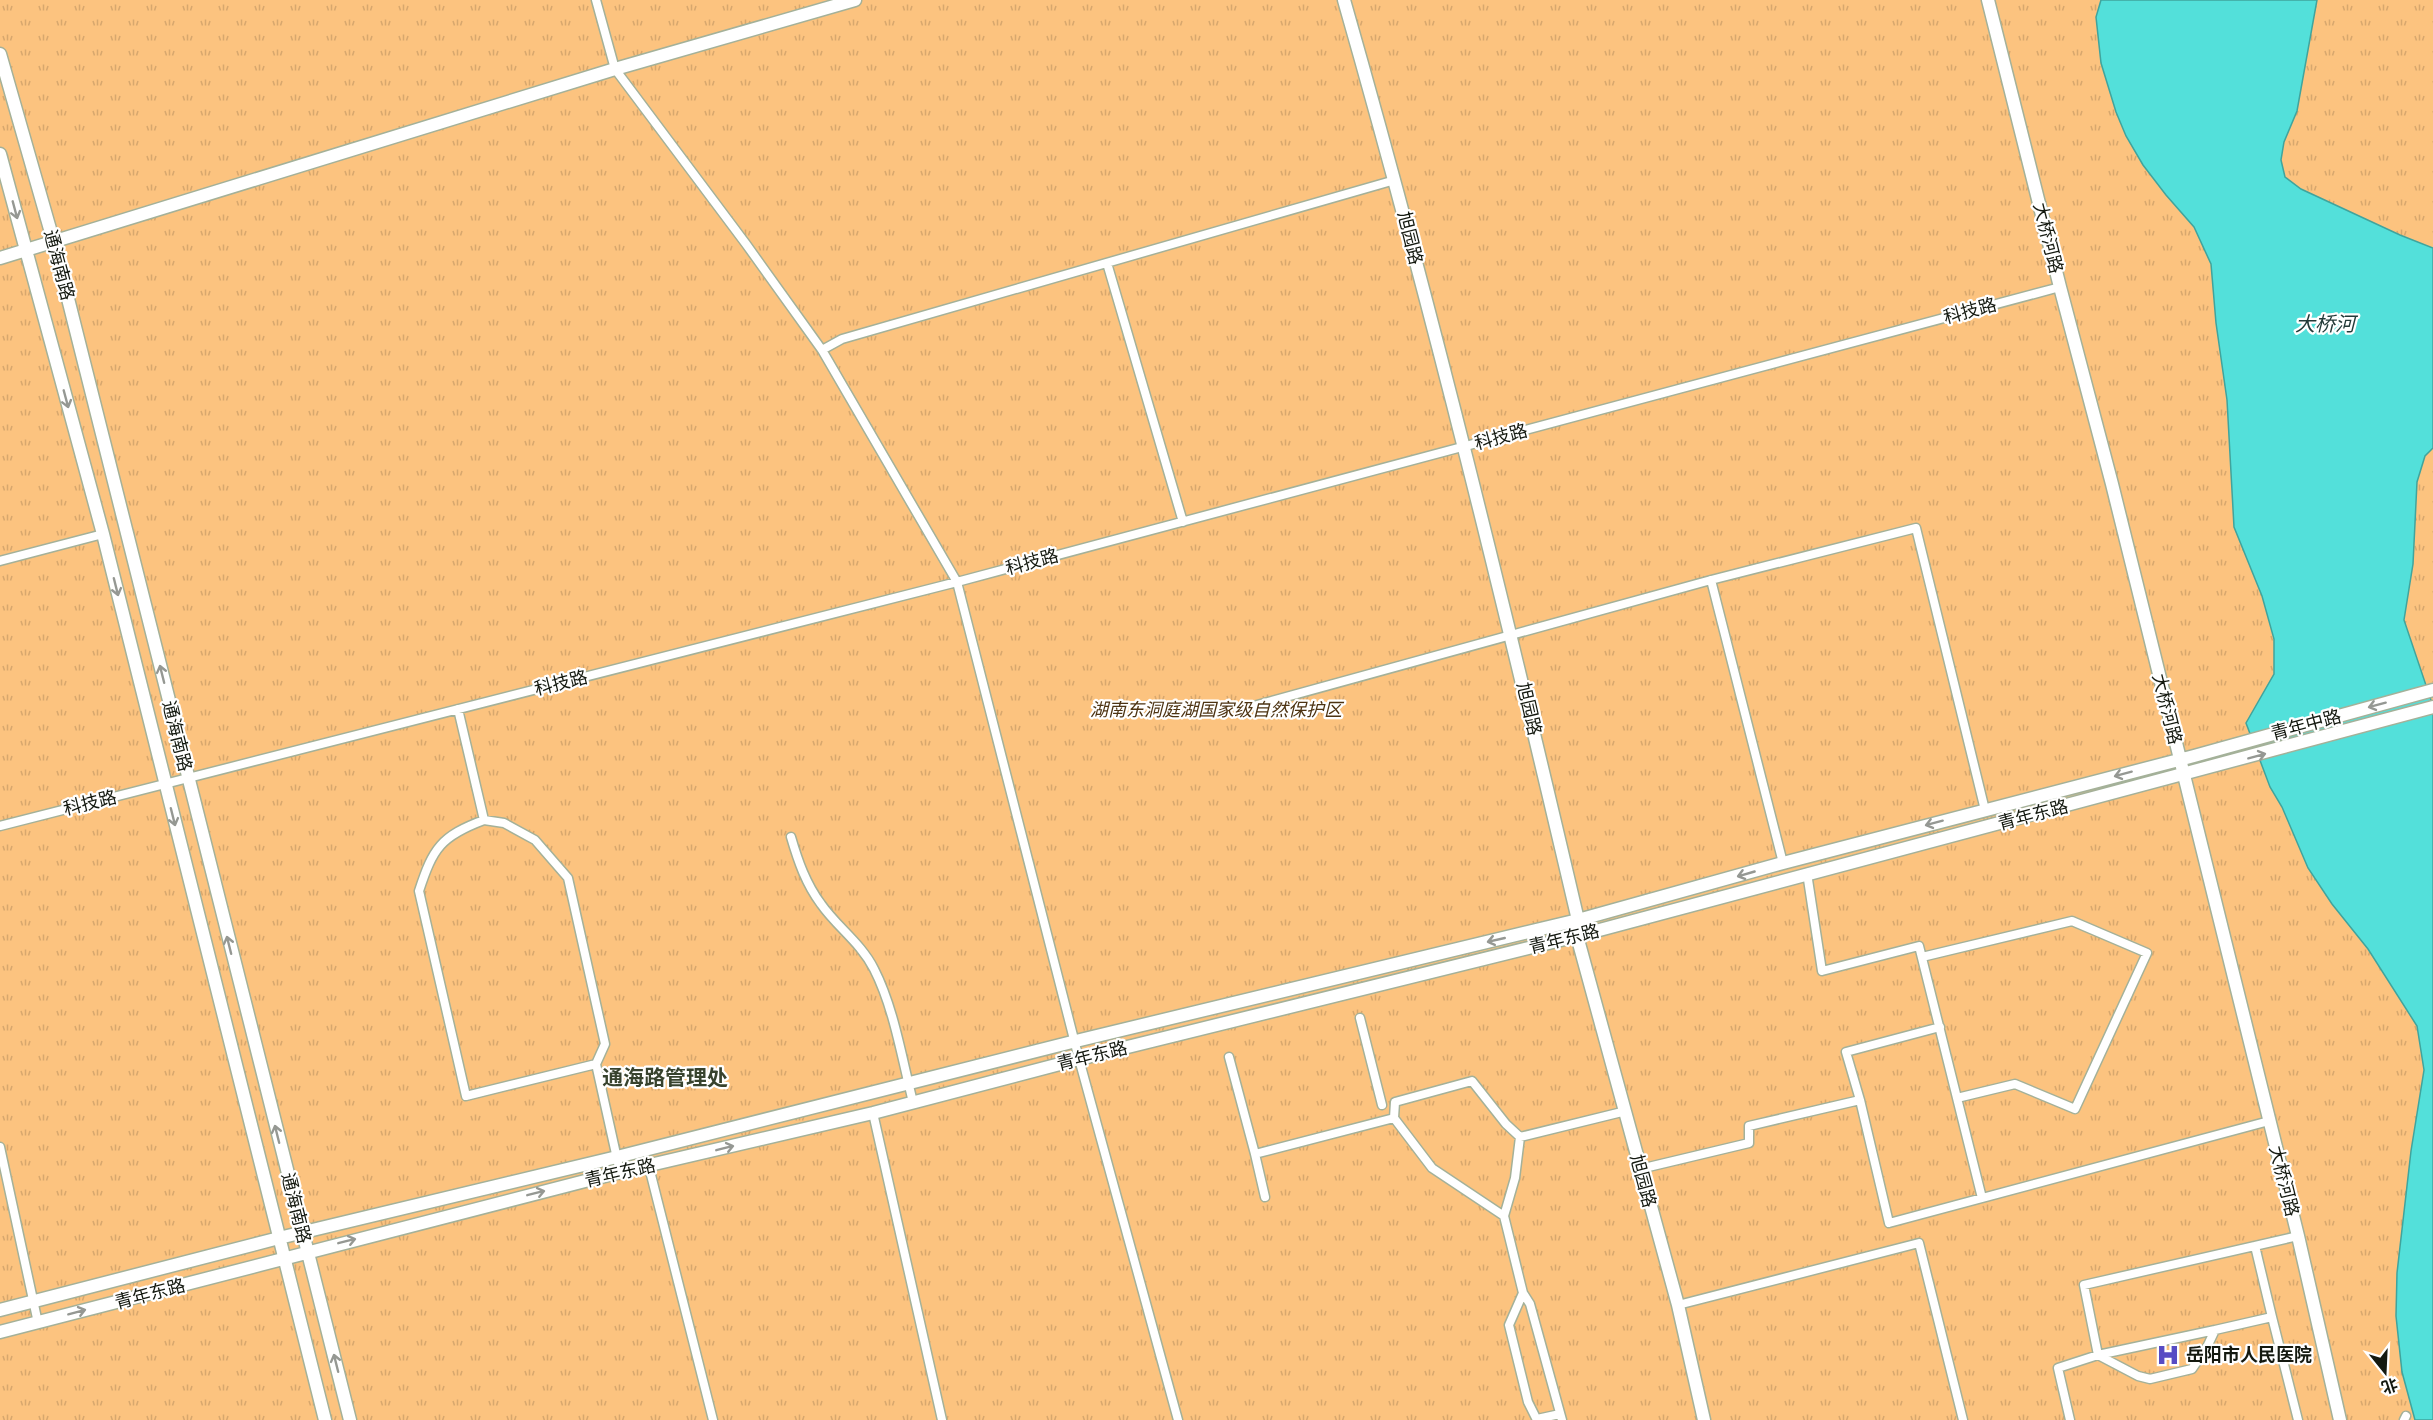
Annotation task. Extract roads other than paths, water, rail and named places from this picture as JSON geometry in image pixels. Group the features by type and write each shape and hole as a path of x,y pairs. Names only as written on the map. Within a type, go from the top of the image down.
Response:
{"street":[{"path":"596,0 615,69 822,350 957,582 1079,1059 1178,1420"},
{"path":"0,258 615,69 855,0"},
{"name":"旭园路","path":"1344,0 1395,180 1464,447 1578,920 1577,936 1678,1305 1704,1420"},
{"name":"大桥河路","path":"1988,0 2112,484 2298,1236 2340,1420"},
{"name":"通海南路","path":"0,54 54,243 350,1420"},
{"name":"通海南路","path":"0,154 103,534 325,1420"},
{"path":"822,350 843,339 1395,180"},
{"path":"1107,262 1183,522"},
{"name":"科技路","path":"0,826 957,582 2060,287"},
{"path":"1239,710 1711,580 1916,528 1985,810"},
{"path":"0,561 103,534"},
{"path":"1711,580 1783,863"},
{"name":"青年中路","path":"2179,759 2433,690"},
{"name":"青年东路","path":"0,1332 620,1172 650,1167 873,1113 1079,1059 1577,936 1807,873 2183,776 2433,707"},
{"path":"458,709 484,820"},
{"name":"青年东路","path":"0,1310 302,1232 618,1157 1076,1041 1578,920 1783,863 2179,759"},
{"path":"596,1064 466,1096 419,891 427,867 441,843 468,826 484,820 504,823 535,840 568,878 605,1044 596,1064 620,1172"},
{"path":"791,837 802,873 821,905 854,940 873,968 885,995 913,1102"},
{"path":"1807,873 1822,972 1919,946 1982,1198"},
{"path":"1922,957 2072,921 2147,953 2075,1109 2015,1084 1957,1098"},
{"path":"1360,1018 1382,1104 1390,1119 1432,1168 1504,1216"},
{"path":"1940,1027 1846,1052 1860,1100 1889,1223 2269,1121"},
{"path":"1229,1057 1265,1197"},
{"path":"1382,1104 1472,1081 1506,1124 1520,1137"},
{"path":"1640,1169 1749,1143 1749,1126 1860,1100"},
{"path":"1390,1119 1395,1102"},
{"path":"1520,1137 1626,1112"},
{"path":"873,1113 942,1420"},
{"path":"1255,1154 1390,1119"},
{"path":"1520,1137 1515,1178 1504,1216 1522,1293 1530,1304 1561,1417 1537,1420 1528,1402 1509,1325 1522,1293"},
{"path":"0,1147 35,1300 38,1323"},
{"path":"650,1167 713,1420"},
{"path":"2098,1355 2084,1285 2298,1236"},
{"path":"1678,1305 1919,1243 1963,1420"},
{"path":"2255,1246 2298,1420"},
{"path":"2070,1420 2058,1368 2098,1355 2272,1317"},
{"path":"2098,1355 2138,1376 2150,1379 2192,1369 2215,1330"}],"water":[{"name":"大桥河","path":"2101,0 2317,0 2297,111 2284,142 2281,160 2285,177 2301,189 2433,248 2433,448 2425,456 2417,482 2413,564 2404,620 2433,706 2433,1420 2415,1420 2402,1372 2396,1316 2397,1273 2411,1151 2424,1070 2417,1026 2368,949 2332,904 2308,868 2282,807 2270,787 2246,723 2274,674 2274,639 2262,596 2234,527 2227,400 2216,323 2211,264 2194,227 2143,165 2126,136 2116,112 2101,63 2096,17"}],"place":[{"name":"岳阳市人民医院","path":"2168,1355"}],"district":[{"name":"通海路管理处","path":"665,1078"}],"park label":[{"name":"湖南东洞庭湖国家级自然保护区","path":"1216,710"}]}
